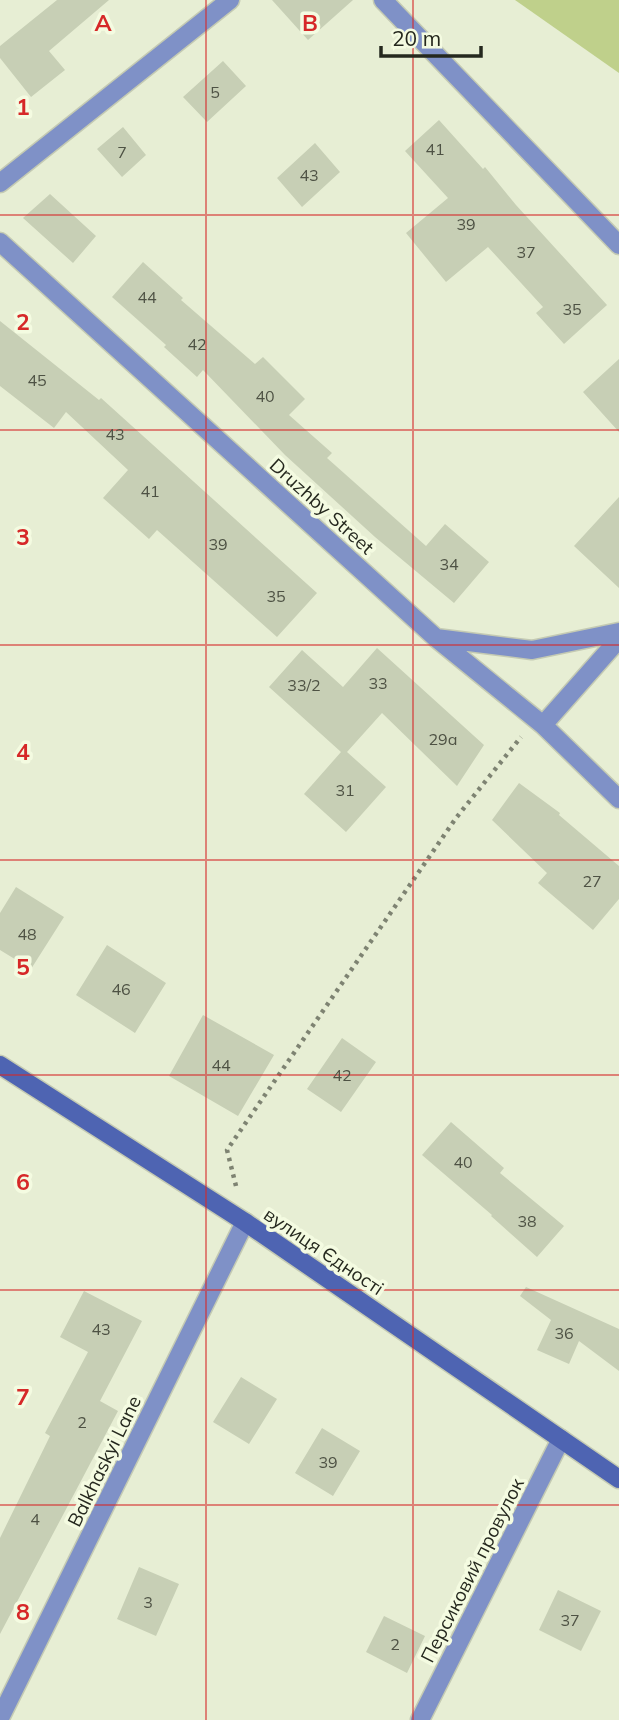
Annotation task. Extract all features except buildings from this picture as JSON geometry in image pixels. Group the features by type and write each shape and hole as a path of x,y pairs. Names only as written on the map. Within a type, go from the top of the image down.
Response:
{"main road":[{"name":"вулиця Єдності","path":"0,1065 245,1222 619,1479"}],"street":[{"path":"0,183 230,0"},
{"path":"383,0 619,245"},
{"name":"Druzhby Street","path":"0,242 436,638 543,725 619,799"},
{"path":"436,638 532,650 619,632"},
{"path":"543,725 619,639"},
{"name":"Balkhaskyi Lane","path":"0,1718 245,1222"},
{"name":"Персиковий провулок","path":"420,1720 561,1439"}],"path":[{"path":"245,1222 227,1150 456,818 522,735 543,725"}],"green space":[{"path":"515,0 619,0 619,73"}]}
